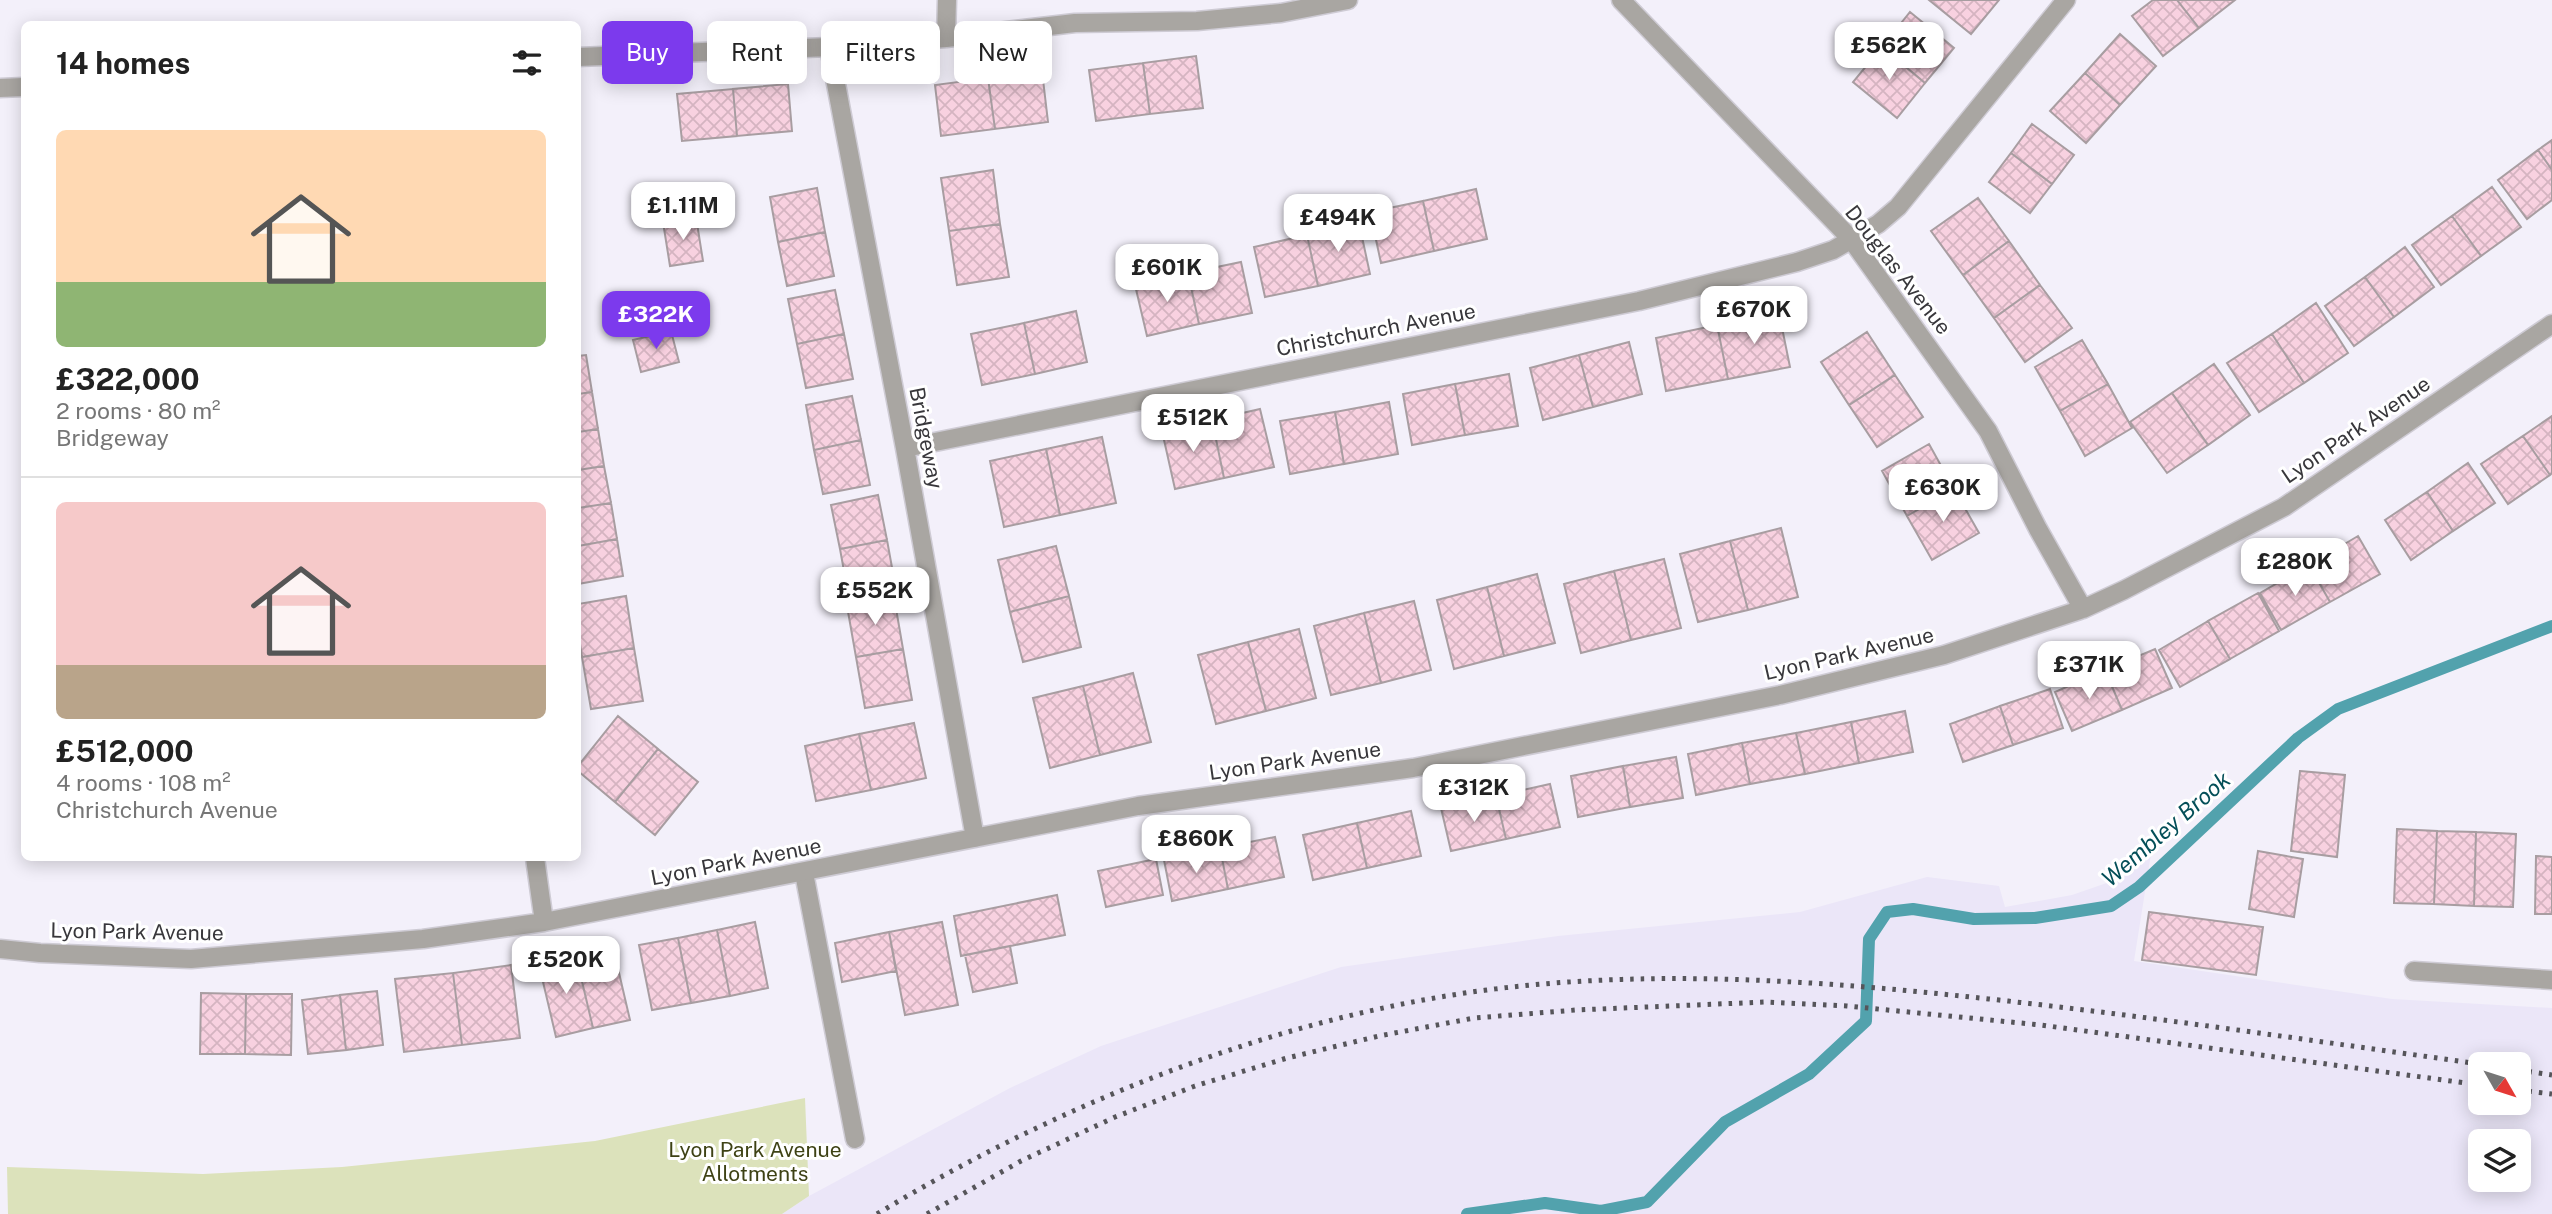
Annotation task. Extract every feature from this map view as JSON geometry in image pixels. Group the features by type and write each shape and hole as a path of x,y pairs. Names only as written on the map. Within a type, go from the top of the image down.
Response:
{"street":[{"path":"946,38 947,0"},
{"path":"940,38 1074,23 1197,21 1281,13 1348,0"},
{"name":"Douglas Avenue","path":"1621,0 1851,239 1988,431 2083,609"},
{"name":"Christchurch Avenue","path":"905,448 1639,301 1797,262 1833,250 1878,224 1898,207 2066,0"},
{"path":"581,57 821,47"},
{"name":"Bridgeway","path":"836,84 975,838"},
{"path":"0,88 21,87"},
{"name":"Lyon Park Avenue","path":"0,949 52,954 191,959 423,939 544,922 1138,806 1413,768 1766,697 1944,655 2083,609 2284,507 2552,324"},
{"path":"535,861 544,922"},
{"path":"804,873 855,1139"},
{"path":"2414,971 2552,980"}],"shaded area":[{"path":"2151,854 2134,961 2392,999 2552,1008 2552,1214 782,1214 809,1196 1010,1088 1101,1046 1341,967 1558,936 1800,912 1927,877 1999,886 2005,907 2072,895 2124,877"}],"green space":[{"name":"Lyon Park Avenue Allotments","path":"805,1098 809,1196 782,1214 8,1214 7,1167 203,1174 342,1167 595,1141"}],"building":[{"path":"1929,0 1999,0 1971,34"},
{"path":"2153,0 2177,0 2199,28 2163,56 2132,16"},
{"path":"2177,0 2235,0 2199,28"},
{"path":"1910,12 1954,48 1925,83 1882,47"},
{"path":"2120,34 2156,66 2120,105 2085,73"},
{"path":"1882,47 1925,83 1897,118 1853,82"},
{"path":"1196,56 1203,108 1150,114 1143,63"},
{"path":"1143,63 1150,114 1096,121 1089,70"},
{"path":"2085,73 2120,105 2086,143 2050,111"},
{"path":"954,82 989,84 995,129 941,136 935,85"},
{"path":"788,84 792,131 737,136 733,89"},
{"path":"989,84 1044,84 1048,122 995,129"},
{"path":"733,89 737,136 682,141 677,94"},
{"path":"2032,124 2074,155 2052,184 2011,153"},
{"path":"2552,140 2552,170 2538,150"},
{"path":"2538,150 2552,170 2552,200 2527,219 2498,180"},
{"path":"2011,153 2052,184 2030,213 1989,182"},
{"path":"993,170 1000,224 949,231 941,178"},
{"path":"2492,187 2521,227 2481,256 2452,216"},
{"path":"817,188 825,232 778,242 770,197"},
{"path":"1476,189 1487,239 1434,251 1423,201"},
{"path":"1978,198 2009,241 1963,275 1931,231"},
{"path":"1423,201 1434,251 1381,263 1370,212"},
{"path":"2452,216 2481,256 2441,285 2412,245"},
{"path":"696,217 703,261 670,266 663,222"},
{"path":"1359,223 1370,274 1318,286 1307,235"},
{"path":"1000,224 1009,277 957,285 949,231"},
{"path":"825,232 834,276 787,286 778,242"},
{"path":"1307,235 1318,286 1265,297 1254,247"},
{"path":"2009,241 2040,285 1994,318 1963,275"},
{"path":"2405,247 2434,287 2394,317 2365,277"},
{"path":"1241,262 1252,313 1199,324 1188,273"},
{"path":"1188,273 1199,324 1147,336 1135,285"},
{"path":"2365,277 2394,317 2354,346 2325,306"},
{"path":"2040,285 2072,328 2025,362 1994,318"},
{"path":"835,290 844,334 797,344 788,299"},
{"path":"2316,303 2348,353 2304,383 2272,334"},
{"path":"1076,311 1087,362 1035,374 1024,323"},
{"path":"1779,313 1790,367 1728,379 1717,325"},
{"path":"1024,323 1035,374 982,385 971,334"},
{"path":"1717,325 1728,379 1666,391 1656,338"},
{"path":"671,331 679,362 641,372 633,340"},
{"path":"1867,332 1895,375 1849,405 1821,362"},
{"path":"844,334 853,379 806,388 797,344"},
{"path":"2272,334 2304,383 2259,412 2227,363"},
{"path":"2082,340 2108,384 2060,411 2035,367"},
{"path":"1629,342 1642,394 1593,407 1579,355"},
{"path":"586,355 592,392 581,394 581,356"},
{"path":"1579,355 1593,407 1543,420 1530,368"},
{"path":"2214,364 2250,415 2208,445 2172,393"},
{"path":"1509,374 1518,426 1465,435 1455,384"},
{"path":"1895,375 1923,417 1877,447 1849,405"},
{"path":"1455,384 1465,435 1412,445 1403,394"},
{"path":"2108,384 2132,428 2085,456 2060,411"},
{"path":"592,392 598,429 581,432 581,394"},
{"path":"2172,393 2208,445 2167,473 2130,422"},
{"path":"852,396 861,440 814,450 806,405"},
{"path":"1389,402 1398,454 1344,464 1335,412"},
{"path":"1260,409 1274,467 1224,478 1212,420"},
{"path":"1335,412 1344,464 1290,474 1280,421"},
{"path":"2552,416 2552,473 2550,475 2523,436"},
{"path":"1212,420 1224,478 1175,489 1162,431"},
{"path":"598,429 604,466 581,470 581,432"},
{"path":"2523,436 2550,475 2508,504 2481,464"},
{"path":"1102,437 1116,503 1060,515 1046,449"},
{"path":"861,440 870,485 823,494 814,450"},
{"path":"1929,444 1954,489 1907,516 1882,471"},
{"path":"1046,449 1060,515 1004,527 990,461"},
{"path":"2468,463 2495,503 2453,531 2427,492"},
{"path":"604,466 611,503 581,508 581,470"},
{"path":"1954,489 1979,533 1932,560 1907,516"},
{"path":"2427,492 2453,531 2411,560 2385,520"},
{"path":"878,495 887,540 840,549 831,505"},
{"path":"611,503 617,539 581,545 581,508"},
{"path":"1781,528 1798,597 1748,610 1730,541"},
{"path":"2358,536 2380,574 2330,602 2309,565"},
{"path":"617,539 623,576 581,583 581,545"},
{"path":"887,540 895,584 848,593 840,549"},
{"path":"1730,541 1748,610 1698,622 1680,554"},
{"path":"1056,546 1069,596 1010,612 998,560"},
{"path":"1664,559 1681,628 1631,640 1614,571"},
{"path":"2309,565 2330,602 2281,630 2260,593"},
{"path":"1614,571 1631,640 1581,653 1564,584"},
{"path":"1537,574 1555,643 1504,656 1487,587"},
{"path":"1487,587 1504,656 1454,669 1437,600"},
{"path":"2258,593 2279,631 2230,659 2208,621"},
{"path":"626,596 634,648 582,657 581,604"},
{"path":"1069,596 1081,647 1023,662 1010,612"},
{"path":"894,597 903,649 856,657 847,606"},
{"path":"1414,601 1431,670 1381,683 1364,613"},
{"path":"1364,613 1381,683 1331,695 1314,626"},
{"path":"2208,621 2230,659 2180,687 2159,650"},
{"path":"1299,629 1316,698 1266,711 1248,642"},
{"path":"1248,642 1266,711 1216,724 1198,655"},
{"path":"634,648 643,701 591,709 582,657"},
{"path":"903,649 912,700 865,708 856,657"},
{"path":"2155,649 2172,688 2122,710 2105,670"},
{"path":"2105,670 2122,710 2072,731 2055,692"},
{"path":"1133,673 1151,742 1100,755 1083,686"},
{"path":"1083,686 1100,755 1050,768 1033,698"},
{"path":"2050,689 2063,728 2013,745 2000,706"},
{"path":"2000,706 2013,745 1963,762 1950,724"},
{"path":"1905,711 1913,752 1859,763 1851,722"},
{"path":"618,716 658,749 615,802 581,774 581,762"},
{"path":"1851,722 1859,763 1805,774 1796,733"},
{"path":"914,723 926,778 871,790 859,734"},
{"path":"1796,733 1805,774 1750,784 1742,743"},
{"path":"859,734 871,790 816,801 805,746"},
{"path":"1742,743 1750,784 1696,795 1688,754"},
{"path":"658,749 698,782 655,835 615,802"},
{"path":"1676,757 1683,798 1630,807 1623,766"},
{"path":"1623,766 1630,807 1578,817 1571,776"},
{"path":"2300,771 2345,775 2337,857 2291,851"},
{"path":"1550,784 1560,827 1506,839 1496,796"},
{"path":"1496,796 1506,839 1451,851 1441,808"},
{"path":"1411,811 1421,856 1367,868 1357,823"},
{"path":"1357,823 1367,868 1313,880 1303,835"},
{"path":"2397,829 2437,831 2434,904 2394,903"},
{"path":"2437,831 2476,832 2474,906 2434,904"},
{"path":"2476,832 2516,834 2513,907 2474,906"},
{"path":"1275,837 1284,877 1228,889 1220,848"},
{"path":"1220,848 1228,889 1172,901 1164,860"},
{"path":"2258,851 2303,859 2294,917 2249,909"},
{"path":"2536,856 2552,857 2552,914 2535,914"},
{"path":"1156,859 1163,895 1106,907 1098,871"},
{"path":"1057,895 1065,935 961,956 954,916"},
{"path":"2149,912 2263,927 2256,975 2142,960"},
{"path":"755,922 768,988 730,996 717,930"},
{"path":"942,922 958,1005 905,1015 889,932"},
{"path":"717,930 730,996 691,1003 678,938"},
{"path":"889,932 896,971 842,982 835,943"},
{"path":"678,938 691,1003 652,1010 639,945"},
{"path":"1010,946 1017,983 973,992 965,955"},
{"path":"613,947 630,1020 593,1028 576,956"},
{"path":"576,956 593,1028 556,1037 539,965"},
{"path":"511,965 520,1038 462,1045 453,973"},
{"path":"453,973 462,1045 404,1052 395,979"},
{"path":"377,991 383,1045 346,1050 340,995"},
{"path":"201,993 246,994 245,1054 200,1054"},
{"path":"246,994 292,994 291,1055 245,1054"},
{"path":"340,995 346,1050 308,1054 302,1000"}],"waterway":[{"name":"Wembley Brook","path":"1467,1214 1545,1203 1601,1211 1647,1202 1725,1122 1809,1074 1866,1021 1869,939 1887,912 1913,909 1974,919 2035,918 2111,906 2139,887 2298,738 2338,709 2552,626"}],"railway":[{"path":"877,1214 946,1174 1017,1138 1164,1073 1317,1024 1394,1006 1472,992 1533,985 1717,979 1900,990 2156,1019 2468,1062"},
{"path":"927,1214 1021,1161 1115,1117 1195,1086 1287,1058 1379,1036 1474,1018 1576,1010 1766,1002 1847,1006 2041,1025 2468,1083"},
{"path":"2531,1072 2552,1075"},
{"path":"2531,1092 2552,1094"}]}
